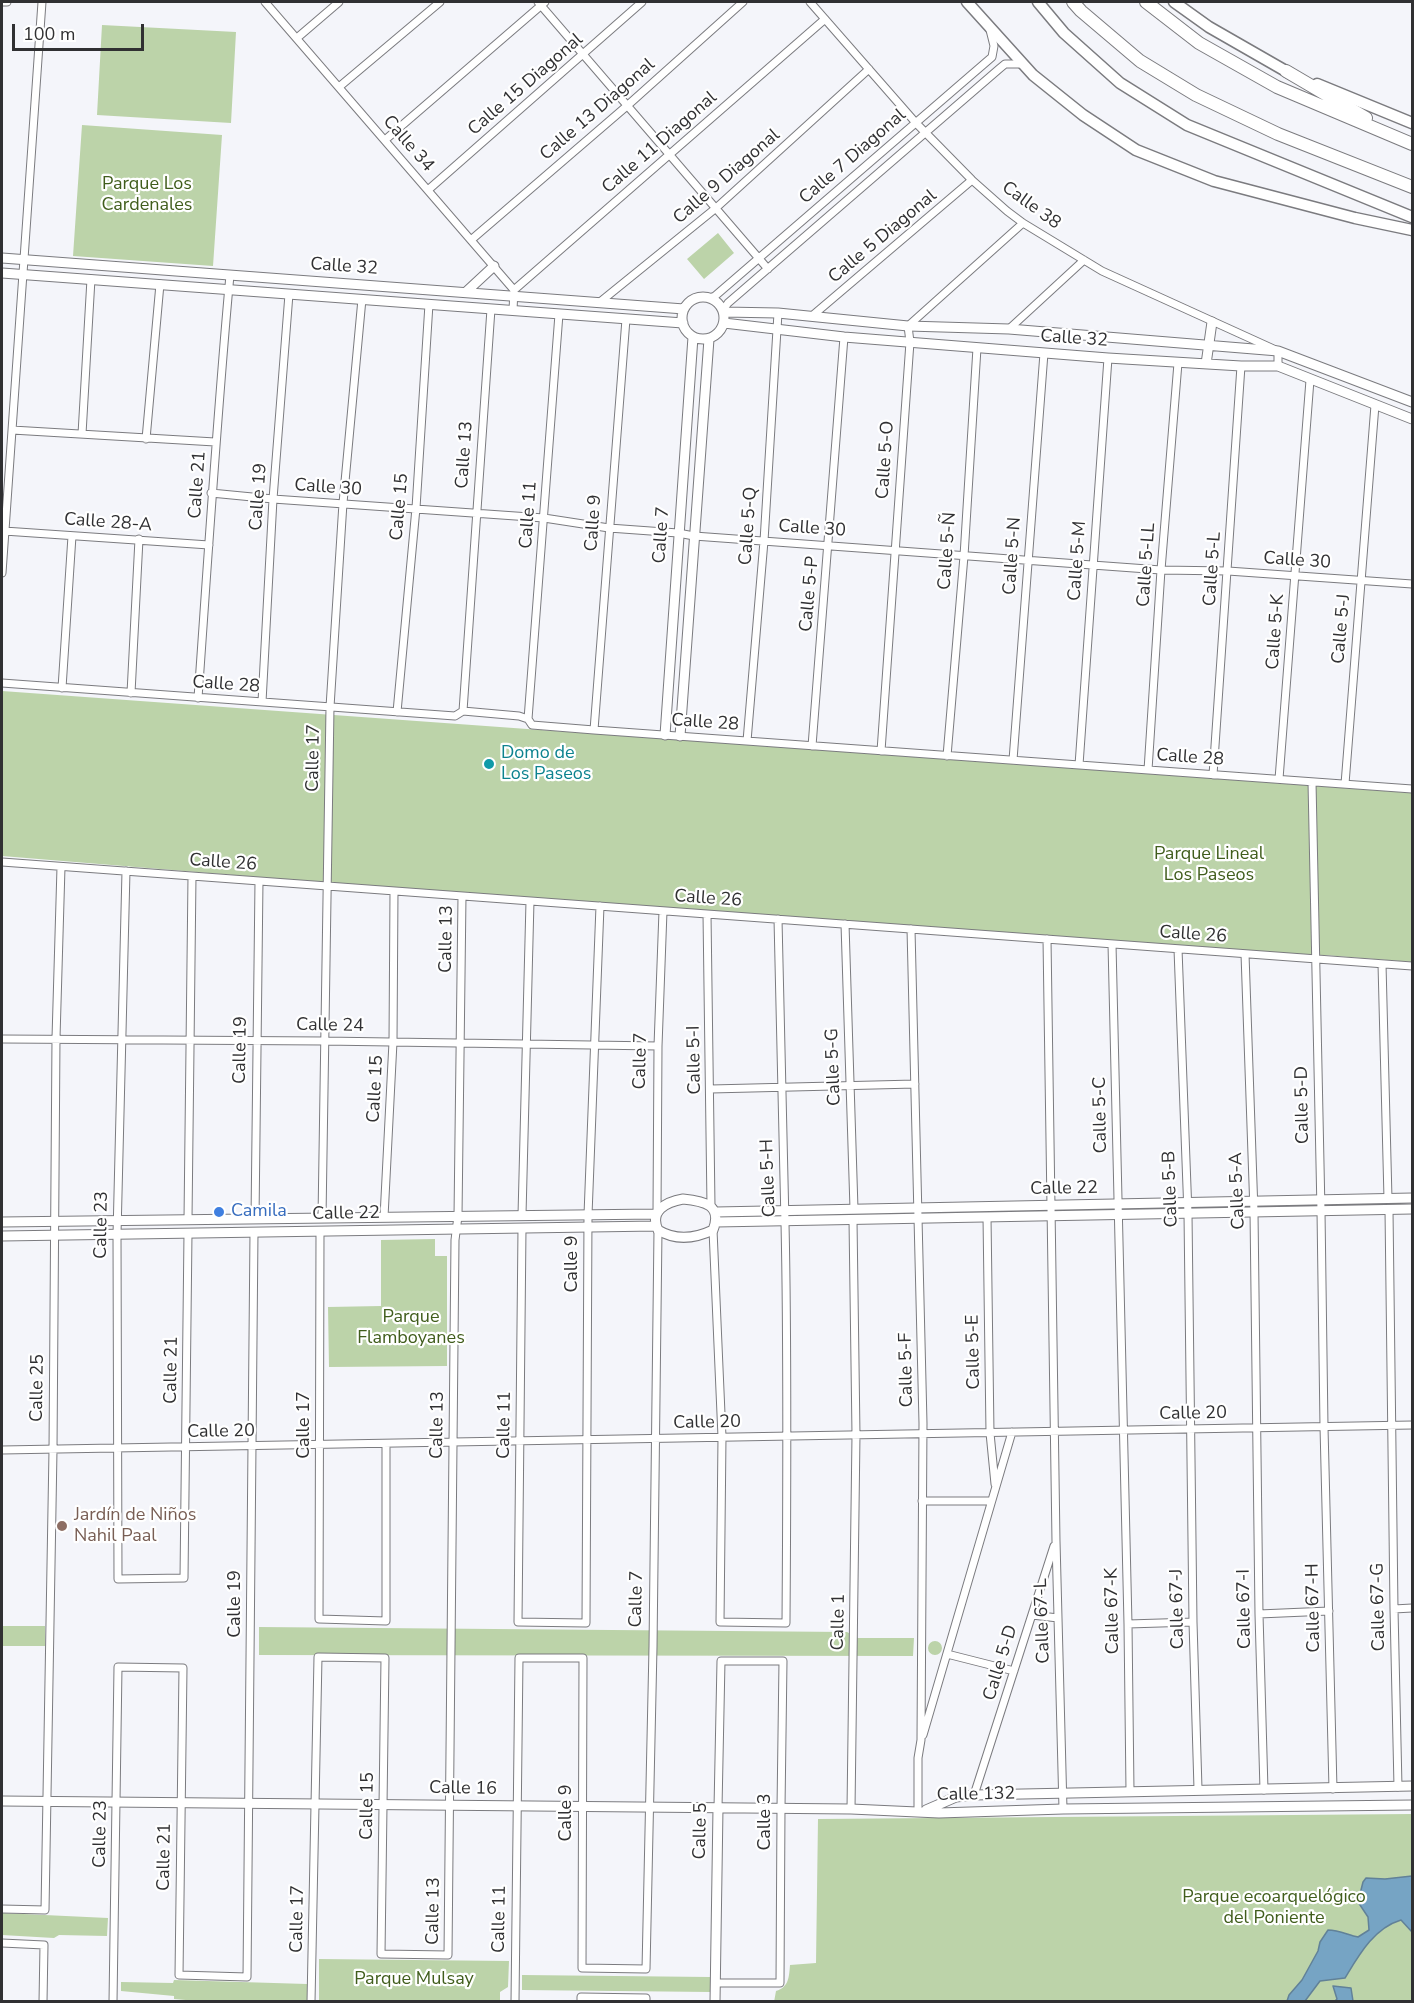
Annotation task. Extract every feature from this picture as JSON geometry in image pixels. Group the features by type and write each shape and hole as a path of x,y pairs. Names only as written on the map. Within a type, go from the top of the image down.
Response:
{"highway":[{"path":"1073,2 1140,61 1196,95 1278,134 1413,187"},
{"path":"1146,2 1199,43 1277,87 1412,144"},
{"path":"1286,71 1412,144"}],"main road":[{"path":"967,2 1033,75 1083,115 1136,150 1214,181 1355,218 1413,230"},
{"path":"1038,2 1064,33 1120,83 1186,126 1413,217"},
{"path":"1174,2 1209,27 1286,71 1413,123"}],"street":[{"path":"2,2 8,2"},
{"path":"2,573 5,481 12,430 42,2"},
{"name":"Calle 34","path":"265,2 494,266 514,293"},
{"path":"297,38 339,2"},
{"path":"339,87 440,2"},
{"name":"Calle 15 Diagonal","path":"428,190 642,2"},
{"name":"Calle 13 Diagonal","path":"471,240 743,2"},
{"name":"Calle 38","path":"810,2 916,123 972,180 1023,222 1102,271 1278,351"},
{"path":"384,140 542,3 768,269"},
{"name":"Calle 11 Diagonal","path":"514,293 825,19"},
{"name":"Calle 7 Diagonal","path":"710,298 992,57 994,46 989,27"},
{"name":"Calle 7 Diagonal","path":"723,311 768,269 1005,64 1023,64"},
{"name":"Calle 9 Diagonal","path":"600,302 716,208 869,69"},
{"path":"959,86 967,96"},
{"name":"Calle 5 Diagonal","path":"813,316 972,180"},
{"path":"908,326 1023,222"},
{"name":"Calle 32","path":"2,258 466,292 514,293 684,309"},
{"path":"1010,330 1084,260"},
{"path":"466,292 494,266"},
{"name":"Calle 32","path":"2,273 683,323"},
{"name":"Calle 21","path":"198,698 211,493 230,275"},
{"path":"82,434 91,279"},
{"path":"146,439 160,284"},
{"path":"513,310 514,293"},
{"name":"Calle 19","path":"262,702 273,499 289,294"},
{"path":"710,298 718,303 723,311 724,323 719,333 709,339 693,337 683,323 684,309 695,299 710,298"},
{"name":"Calle 17","path":"322,1218 330,707 343,503 362,299"},
{"name":"Calle 15","path":"397,712 416,508 429,304"},
{"name":"Calle 13","path":"463,711 491,309"},
{"name":"Calle 32","path":"723,311 778,313 908,326 1010,330 1209,344 1278,351 1413,402"},
{"name":"Calle 5-Q","path":"747,741 764,541 778,313"},
{"name":"Calle 11","path":"528,719 559,314"},
{"name":"Calle 9","path":"594,730 626,319"},
{"path":"1206,364 1212,322"},
{"name":"Calle 32","path":"724,323 844,337 977,348 1178,363 1278,366 1413,418"},
{"name":"Calle 5-O","path":"881,751 910,342 908,326"},
{"name":"Calle 7","path":"664,735 693,337"},
{"name":"Calle 5-P","path":"812,746 844,337"},
{"name":"Calle 7","path":"680,736 709,339"},
{"name":"Calle 5-Ñ","path":"947,756 964,556 977,348"},
{"path":"1278,351 1278,366"},
{"name":"Calle 5-N","path":"1013,760 1044,353"},
{"name":"Calle 5-M","path":"1079,765 1108,358"},
{"name":"Calle 5-LL","path":"1148,770 1178,363"},
{"name":"Calle 5-L","path":"1213,775 1241,366"},
{"name":"Calle 5-K","path":"1279,779 1310,380"},
{"name":"Calle 5-J","path":"1345,784 1375,405"},
{"path":"12,430 215,442"},
{"name":"Calle 30","path":"211,493 543,518 609,528 694,536 1161,570 1228,571 1413,584"},
{"name":"Calle 28-A","path":"4,531 209,545"},
{"path":"62,688 72,536"},
{"path":"131,693 139,539"},
{"name":"Calle 28","path":"2,683 455,716 463,711 519,716 528,719 532,725 1413,789"},
{"name":"Calle 5-D","path":"1312,782 1324,1427"},
{"name":"Calle 26","path":"2,862 1413,966"},
{"name":"Calle 25","path":"2,1909 45,1910 53,1450 56,1038 61,867"},
{"name":"Calle 23","path":"118,1579 117,1220 126,871"},
{"path":"188,1219 192,876"},
{"name":"Calle 19","path":"255,1219 259,881"},
{"name":"Calle 15","path":"384,1217 393,1042 394,891"},
{"name":"Calle 13","path":"448,1955 455,1240 458,1216 462,896"},
{"path":"522,1215 530,901"},
{"name":"Calle 9","path":"518,1622 586,1623 588,1215 600,906"},
{"name":"Calle 7","path":"656,1213 657,1046 663,911"},
{"name":"Calle 5-I","path":"707,914 722,1437"},
{"name":"Calle 5-H","path":"778,919 788,1436"},
{"name":"Calle 5-G","path":"845,924 854,1209"},
{"name":"Calle 5-F","path":"911,929 923,1434 921,1740 918,1758 921,1811"},
{"path":"1047,939 1054,1431"},
{"name":"Calle 5-C","path":"1112,944 1124,1430"},
{"name":"Calle 5-B","path":"1178,949 1188,1214 1190,1429"},
{"name":"Calle 5-A","path":"1245,954 1254,1212 1257,1428"},
{"path":"1382,964 1388,1198"},
{"name":"Calle 24","path":"2,1039 657,1046"},
{"path":"711,1089 915,1084"},
{"name":"Calle 22","path":"714,1218 785,1216 854,1209 1413,1198"},
{"path":"683,1199 693,1200 714,1218 704,1234 687,1238 668,1236 657,1228 656,1213 672,1201 683,1199"},
{"name":"Calle 22","path":"785,1216 853,1220 1413,1209"},
{"path":"1389,1210 1391,1425"},
{"name":"Calle 22","path":"2,1222 656,1213"},
{"name":"Calle 5-E","path":"987,1217 990,1433 995,1486"},
{"path":"853,1220 856,1435"},
{"name":"Calle 22","path":"2,1236 588,1227 657,1228"},
{"name":"Calle 11","path":"518,1622 522,1228"},
{"name":"Calle 7","path":"646,1969 656,1438 657,1228"},
{"name":"Calle 17","path":"321,1231 319,1619 386,1621 386,1444"},
{"name":"Calle 19","path":"247,1977 254,1232"},
{"name":"Calle 21","path":"118,1579 184,1578 188,1233"},
{"name":"Calle 67-G","path":"1391,1425 1398,1787"},
{"name":"Calle 20","path":"2,1450 1413,1425"},
{"name":"Calle 67-H","path":"1324,1427 1333,1789"},
{"name":"Calle 67-I","path":"1257,1428 1264,1790"},
{"name":"Calle 67-J","path":"1190,1429 1198,1789"},
{"name":"Calle 67-K","path":"1124,1430 1130,1791"},
{"name":"Calle 67-L","path":"1054,1431 1063,1809"},
{"name":"Calle 5-E","path":"921,1740 1012,1432"},
{"name":"Calle 1","path":"851,1809 856,1435"},
{"path":"722,1437 720,1622 786,1623 788,1436"},
{"path":"922,1501 991,1501"},
{"name":"Calle 5-D","path":"974,1795 1056,1541"},
{"path":"1394,1609 1413,1608"},
{"path":"1259,1614 1329,1611"},
{"path":"1032,1614 1058,1618"},
{"path":"1128,1624 1193,1622"},
{"path":"947,1654 1014,1671"},
{"name":"Calle 17","path":"312,2001 318,1657 385,1658"},
{"name":"Calle 15","path":"385,1658 381,1954 448,1955"},
{"name":"Calle 11","path":"514,2001 519,1658"},
{"name":"Calle 9","path":"519,1658 583,1658 582,1968 646,1969"},
{"name":"Calle 3","path":"715,1983 780,1983 783,1661 721,1661"},
{"name":"Calle 5","path":"715,2001 721,1661"},
{"name":"Calle 21","path":"118,1667 183,1668 179,1975 247,1977"},
{"name":"Calle 23","path":"113,2001 118,1667"},
{"name":"Calle 132","path":"921,1811 956,1797 974,1795 1413,1786"},
{"name":"Calle 16","path":"2,1801 921,1811"},
{"name":"Calle 132","path":"921,1811 939,1813 1063,1809 1413,1805"},
{"path":"2,1943 44,1945 43,2001"},
{"path":"581,1999 646,2000"}],"green space":[{"path":"102,25 236,32 231,123 97,115"},
{"name":"Parque Los Cardenales","path":"82,125 222,135 213,266 73,256"},
{"path":"718,233 734,253 704,279 687,259"},
{"name":"Parque Lineal Los Paseos","path":"2,691 1412,793 1412,962 1324,955 1230,953 707,914 2,856"},
{"name":"Parque Flamboyanes","path":"435,1239 435,1256 447,1256 447,1366 329,1367 328,1307 381,1306 381,1240"},
{"path":"2,1626 45,1626 45,1646 2,1646"},
{"path":"259,1627 847,1632 858,1638 914,1638 913,1656 259,1655"},
{"path":"935,1641 940,1643 942,1648 940,1653 935,1655 930,1653 928,1648 930,1643"},
{"name":"Parque ecoarquelógico del Poniente","path":"1412,1814 1412,2001 774,2002 776,1991 784,1987 788,1981 790,1965 816,1963 818,1819"},
{"path":"2,1913 108,1918 107,1936 59,1935 54,1938 2,1935"},
{"name":"Parque Mulsay","path":"319,1959 509,1961 508,1987 500,1992 500,2001 319,2001"},
{"path":"522,1975 710,1977 710,1992 522,1990"},
{"path":"174,1980 307,1984 307,2001 209,2002 121,1991 121,1982 173,1983"}],"water":[{"path":"1412,1876 1412,1932 1401,1920 1391,1924 1368,1943 1345,1978 1320,1981 1305,2001 1287,2001 1289,1995 1302,1980 1328,1930 1358,1937 1369,1930 1368,1917 1358,1902 1366,1878 1385,1879"},
{"path":"1333,1986 1351,1988 1353,2001 1335,2001 1337,1999"}],"place":[{"name":"Domo de Los Paseos","path":"489,764"},
{"name":"Camila","path":"219,1212"},
{"name":"Jardín de Niños Nahil Paal","path":"62,1526"}]}
